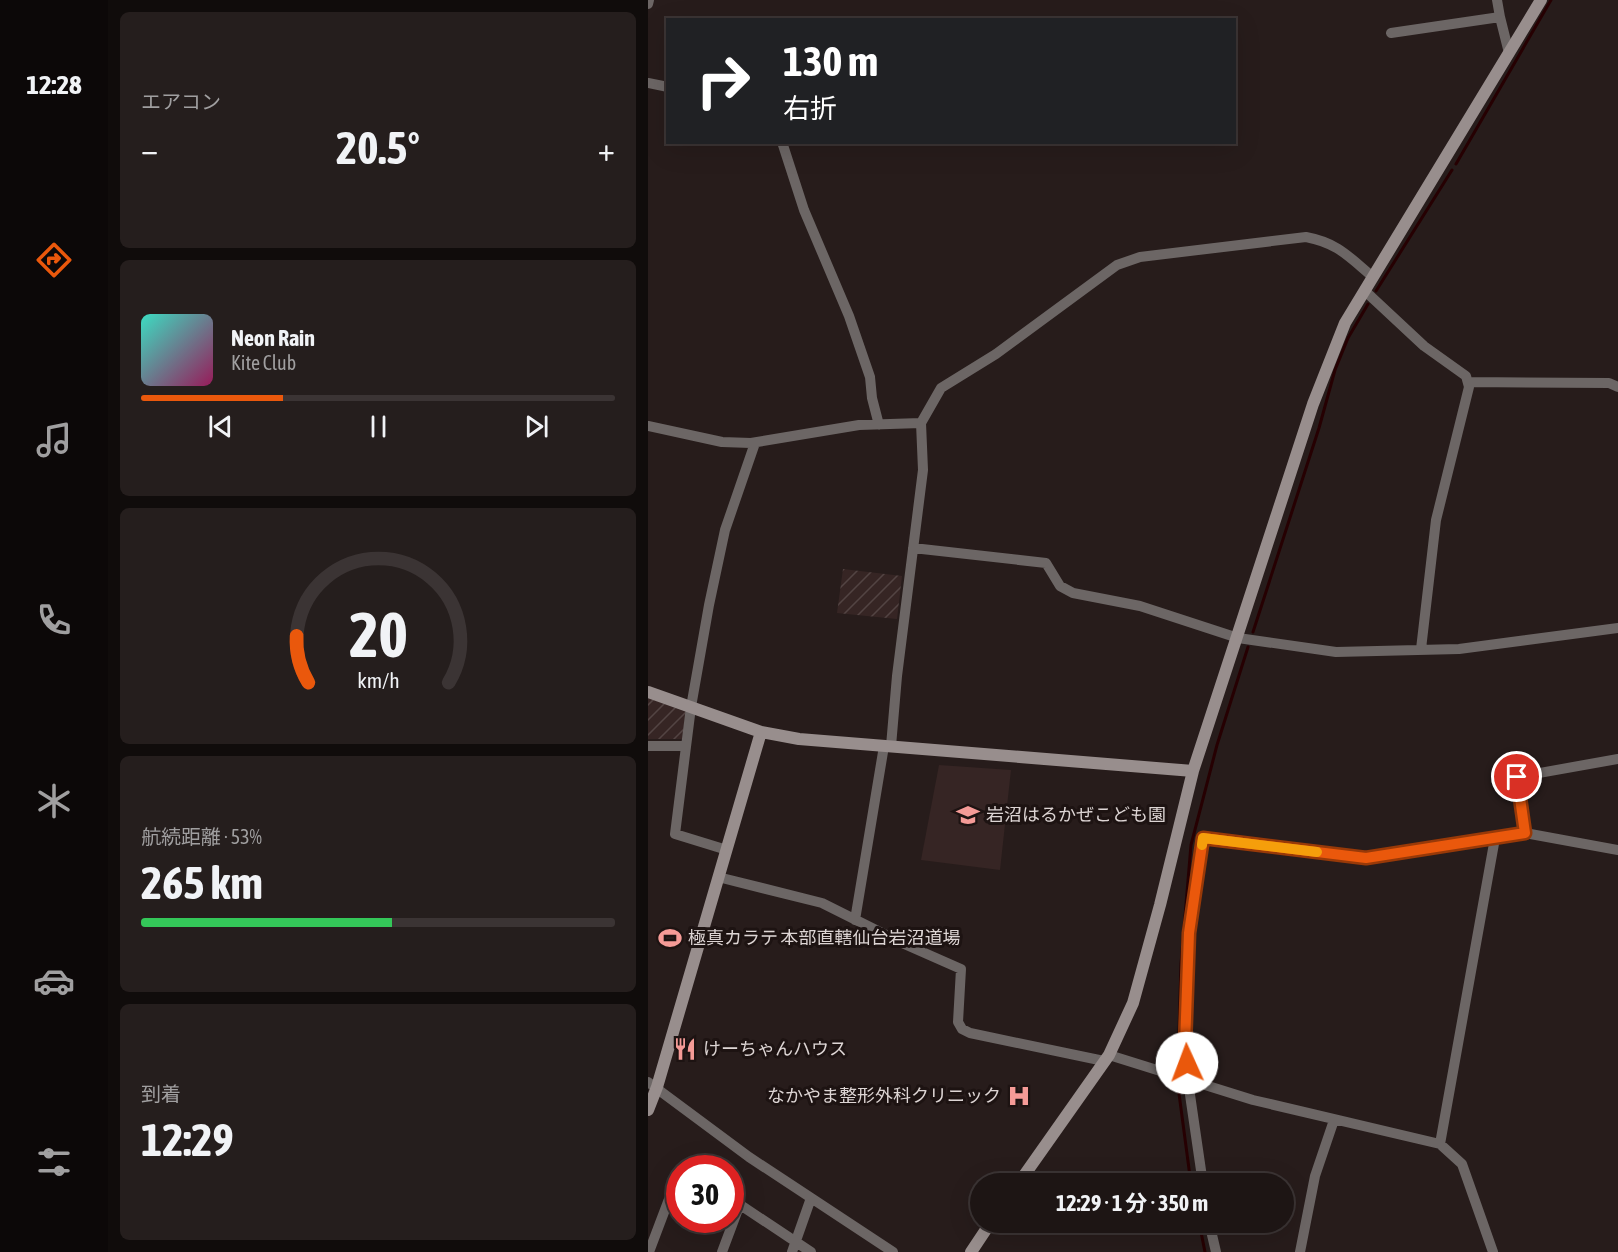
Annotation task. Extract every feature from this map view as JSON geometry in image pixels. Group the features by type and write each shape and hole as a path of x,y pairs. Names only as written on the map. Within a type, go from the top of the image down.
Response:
{"street":[{"path":"1497,0 1509,53"},
{"path":"1026,1173 1106,1058 1133,1003 1193,771 1324,371 1345,323 1540,0"},
{"path":"1391,33 1500,17"},
{"path":"648,83 666,87"},
{"path":"783,144 804,210 849,316 870,377 872,398 879,425"},
{"path":"855,920 887,746 897,676 922,470 921,423 941,388 996,354 1117,265 1140,257 1306,237 1337,246 1373,277"},
{"path":"1365,291 1424,346 1466,376 1469,387 1436,520 1421,649"},
{"path":"1468,382 1609,383 1618,387"},
{"path":"648,426 722,442 755,443 859,425 921,423"},
{"path":"727,850 675,834 691,707 709,605 725,530 755,443"},
{"path":"913,548 1046,563 1060,586 1073,593 1140,606 1238,638 1336,652 1459,649 1618,628"},
{"path":"648,692 761,732 799,739 1193,771"},
{"path":"648,1110 652,1084 727,850 761,732"},
{"path":"648,746 686,746"},
{"path":"1525,833 1517,777 1618,759"},
{"path":"1201,1173 1185,1045 1189,933 1203,838 1366,858 1525,833 1618,850"},
{"path":"1440,1144 1495,838"},
{"path":"718,877 822,903 961,969 958,1022 962,1029 970,1033 1106,1058 1253,1100 1440,1144 1462,1164 1493,1252"},
{"path":"652,1084 749,1157 893,1252"},
{"path":"1300,1252 1315,1176 1334,1120"},
{"path":"794,1247 811,1198"},
{"path":"649,1252 666,1208"},
{"path":"744,1208 794,1247 811,1252"},
{"path":"722,1252 727,1233"},
{"path":"971,1252 984,1233"},
{"path":"1212,1233 1216,1252"}],"shaded area":[{"path":"843,569 902,576 897,619 837,613"},
{"path":"648,698 686,712 682,739 648,739"},
{"name":"岩沼はるかぜこども園","path":"939,765 1011,770 1000,870 921,860"}],"waterway":[{"path":"1456,164 1551,0"},
{"path":"1376,291 1452,170"},
{"path":"1253,632 1319,428 1335,370 1348,338 1368,304"},
{"path":"1178,1068 1181,964 1191,845 1217,745 1248,647"},
{"path":"1178,1086 1190,1173"},
{"path":"1201,1233 1205,1252"}],"slow traffic":[{"path":"1202,845 1203,838 1317,852"}],"place":[{"name":"岩沼はるかぜこども園","path":"968,815"},
{"name":"極真カラテ 本部直轄仙台岩沼道場","path":"670,938"},
{"name":"けーちゃんハウス","path":"685,1049"},
{"name":"なかやま整形外科クリニック","path":"1019,1096"}],"route":[{"path":"1187,1063 1185,1045 1189,933 1203,838 1366,858 1525,833 1517,777"}]}
